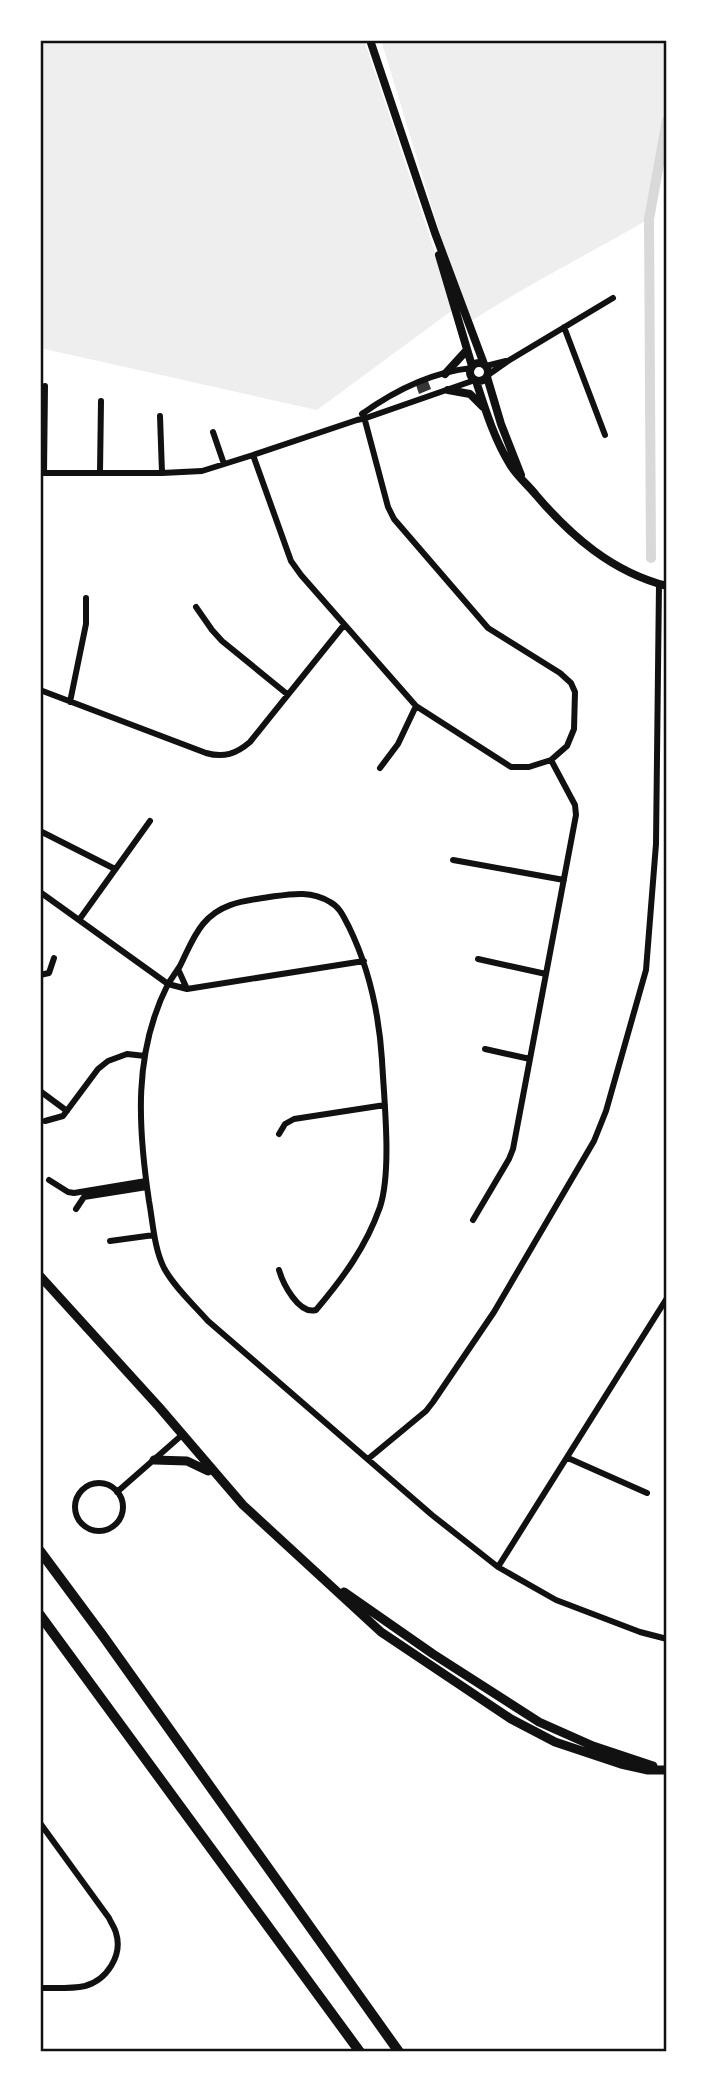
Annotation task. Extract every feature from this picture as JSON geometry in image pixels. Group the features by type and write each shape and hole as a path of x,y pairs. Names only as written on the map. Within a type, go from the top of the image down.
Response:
{"highway":[{"path":"40,1551 399,2052"},
{"path":"40,1615 360,2052"}],"main road":[{"path":"40,1276 216,1476 270,1531 381,1632 511,1719 555,1742 635,1768 666,1770"},
{"path":"154,1460 187,1461 216,1476"}],"street":[{"path":"370,40 435,233 486,371 501,424 522,478"},
{"path":"368,1459 418,1418 433,1402 494,1312 594,1141 606,1111 646,970 656,844 663,585 620,569 592,550 557,520 514,471 505,456 471,374 472,367 437,251 435,233"},
{"path":"45,386 42,473 202,471 475,380 482,381 486,371 508,361 613,298"},
{"path":"564,327 605,435"},
{"path":"446,374 466,351"},
{"path":"365,416 402,388 478,363 486,371"},
{"path":"436,376 444,391"},
{"path":"444,391 470,394 487,412"},
{"path":"100,472 101,401"},
{"path":"160,416 162,473"},
{"path":"253,455 291,561 416,706 511,767 528,767 551,760 572,737 575,692 572,683 488,628 394,519 388,507 365,416"},
{"path":"213,432 224,464"},
{"path":"70,702 86,624 86,598"},
{"path":"196,607 222,641 287,694"},
{"path":"40,690 219,757 250,743 344,625"},
{"path":"380,768 398,744 416,706"},
{"path":"659,723 667,724"},
{"path":"473,1220 513,1149 564,880 576,809 551,760"},
{"path":"79,919 150,821"},
{"path":"40,831 115,869"},
{"path":"656,844 667,845"},
{"path":"453,860 564,880"},
{"path":"40,892 168,984 187,989 364,961"},
{"path":"278,1270 285,1288 307,1310 313,1311 354,1262 365,1243 381,1205 386,1163 380,1032 364,961 341,912 331,902 307,893 240,901 224,906 201,925 168,984 145,1056 140,1119 141,1150 155,1235 164,1267 180,1292 208,1321 432,1515 498,1567 556,1600 632,1629 667,1639"},
{"path":"40,975 49,973 54,958"},
{"path":"478,959 546,974"},
{"path":"178,969 187,989"},
{"path":"485,1049 530,1059"},
{"path":"45,1121 61,1118 98,1069 108,1061 127,1054 145,1056"},
{"path":"40,1091 67,1111"},
{"path":"279,1134 285,1124 293,1119 385,1105"},
{"path":"50,1180 74,1193 147,1184"},
{"path":"76,1209 84,1197 147,1184"},
{"path":"110,1241 155,1235"},
{"path":"498,1567 667,1298"},
{"path":"117,1492 182,1435"},
{"path":"568,1458 647,1493"},
{"path":"100,1483 117,1492 123,1509 121,1518 115,1525 98,1531 89,1530 82,1524 75,1507 77,1497 83,1490 100,1483"},
{"path":"40,1823 109,1918 117,1934 118,1950 113,1963 101,1977 86,1986 40,1988"}],"shaded area":[{"path":"40,40 364,40 454,309 317,410 40,348"},
{"path":"381,40 667,40 667,120 649,219 471,321 451,270"}],"building":[{"path":"428,381 431,389 419,394 416,385"}],"waterway":[{"path":"651,558 649,219 667,120"}]}
